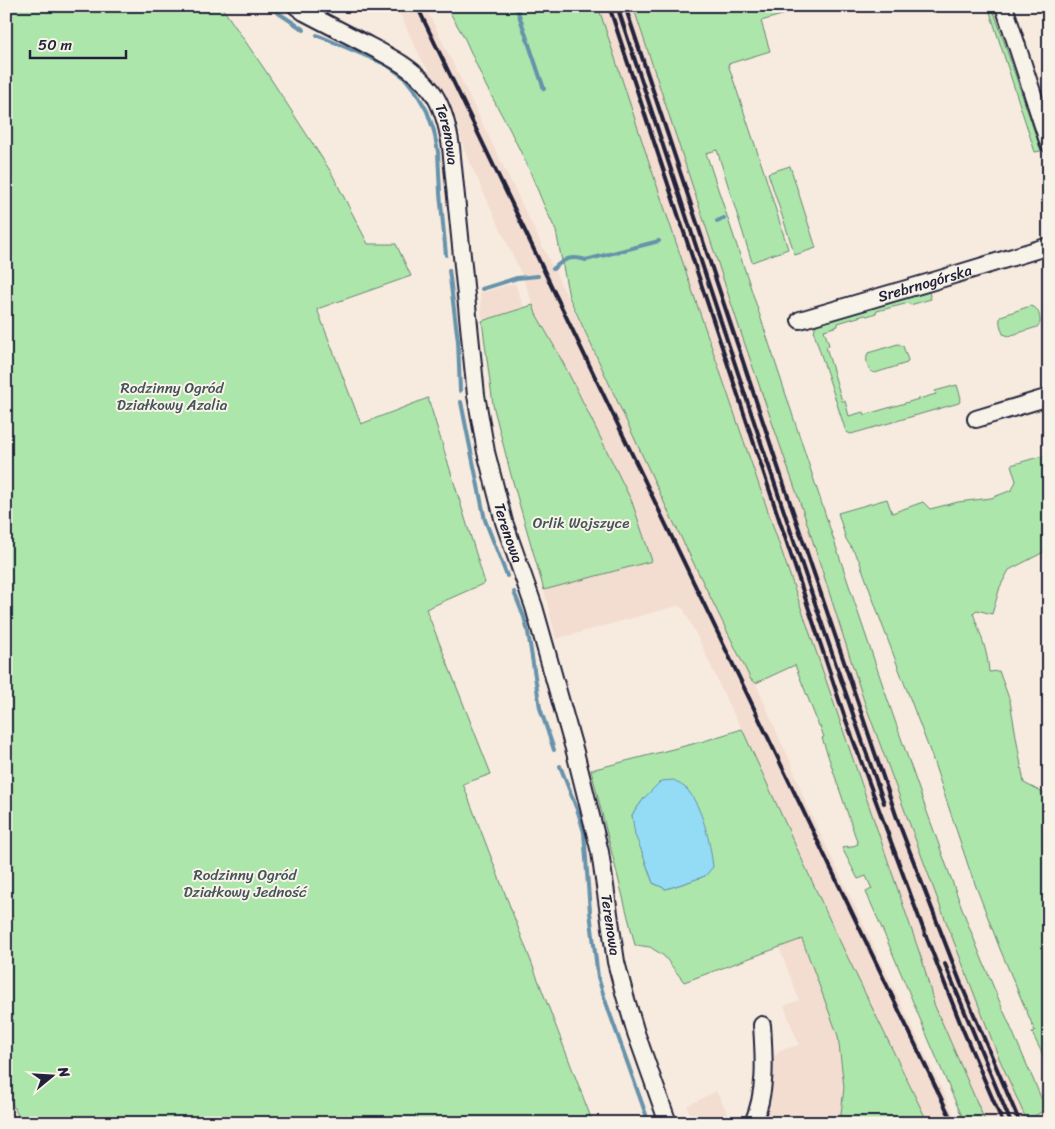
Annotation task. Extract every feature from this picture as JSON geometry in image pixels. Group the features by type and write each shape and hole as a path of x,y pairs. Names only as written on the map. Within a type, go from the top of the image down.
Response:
{"street":[{"name":"Terenowa","path":"296,6 304,12 398,60 414,72 431,90 442,109 451,147 476,395 486,452 504,522 534,607 575,752 600,852 616,962 625,996 668,1123"},
{"path":"1004,6 1049,144"},
{"name":"Srebrnogórska","path":"800,320 1049,246"},
{"path":"976,419 1049,397"},
{"path":"753,1123 761,1100 763,1081 764,1051 762,1024"}],"shaded area":[{"path":"396,6 425,6 756,683 792,764 804,799 958,1123 928,1123 833,927 742,729 729,706 683,608 677,606 556,639 544,590 652,560 631,502 558,353 536,314 524,280 464,150 458,124 448,100 421,59"},
{"path":"578,6 657,6 877,670 957,894 990,978 1046,1109 1025,1123 976,1123 873,840"},
{"path":"515,283 524,308 482,321 480,293"},
{"path":"802,938 838,1036 844,1087 840,1123 761,1123 770,1102 774,1075 772,1058 780,1050 799,1045 784,1006 799,1000 779,947"},
{"path":"716,1091 733,1123 693,1123 687,1106"}],"green space":[{"path":"6,6 221,6 331,172 368,244 396,244 411,276 317,309 361,424 428,398 485,583 426,609 491,774 463,784 593,1123 22,1123 6,1092"},
{"path":"446,6 598,6 691,287 923,963 934,1004 986,1123 965,1123 866,892 872,889 866,876 858,879 842,848 858,844 822,738 824,737 795,665 756,683 751,680 669,513 569,297 556,231 529,169 486,86 464,37"},
{"path":"633,6 813,6 761,21 770,51 728,64 788,249 752,262 717,150 706,153 859,616 923,800 977,947 1046,1109 1027,1121 999,1058 864,701 806,520 740,330"},
{"path":"988,6 992,6 1041,151 1035,152"},
{"path":"790,166 816,248 795,255 768,173"},
{"path":"929,292 931,299 877,311 867,316 838,323 838,326 824,330 829,345 826,347 842,401 845,401 849,416 863,412 864,415 936,394 935,391 957,385 961,398 959,403 851,434 846,432 814,333 815,327 817,324"},
{"name":"Orlik Wojszyce","path":"533,305 632,502 652,561 544,590 493,405 482,321"},
{"path":"1030,306 1035,308 1040,318 1040,323 1037,327 1009,336 1003,334 1000,322 1001,316"},
{"path":"898,344 903,346 908,360 907,363 875,373 868,368 868,353"},
{"path":"1049,454 1049,548 1009,570 1000,587 992,614 977,610 973,613 981,635 989,672 999,671 1010,701 1024,783 1049,796 1049,1071 1032,1033 1035,1031 1000,949 970,871 931,754 859,560 846,539 838,513 887,499 892,513 923,502 930,509 958,502 991,498 1012,490 1016,481 1011,465"},
{"path":"742,729 833,927 928,1123 840,1123 844,1087 838,1036 802,939 684,982 664,956 650,947 635,945 591,770 704,741","holes":["661,781 705,876 666,889 653,883 632,815 645,797"]}],"water":[{"path":"674,780 687,789 693,797 708,836 713,867 705,876 666,889 653,883 635,835 632,815 645,797 661,781"}],"waterway":[{"path":"268,6 304,30"},
{"path":"516,6 544,89"},
{"path":"317,35 387,65 405,78 416,92 427,111 434,131 438,152 446,255"},
{"path":"717,221 724,218"},
{"path":"553,269 568,259 586,260 659,241"},
{"path":"449,270 458,341 460,391"},
{"path":"482,289 517,278 538,276"},
{"path":"461,402 485,520 507,576"},
{"path":"514,592 528,632 540,708 554,750"},
{"path":"560,766 584,832 590,912 598,977 649,1123"}],"railway":[{"path":"417,6 953,1123"},
{"path":"609,6 844,715 924,931 963,1030 1003,1123"},
{"path":"617,6 782,505 884,803"},
{"path":"625,6 898,821 961,984 1020,1123"},
{"path":"945,964 1011,1123"}],"park label":[{"name":"Rodzinny Ogród Działkowy Azalia","path":"172,396"},
{"name":"Rodzinny Ogród Działkowy Jedność","path":"245,884"}]}
